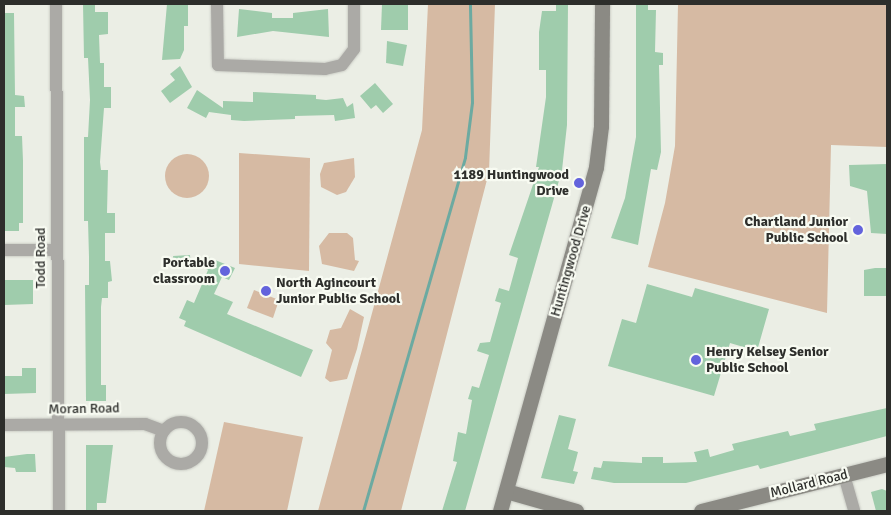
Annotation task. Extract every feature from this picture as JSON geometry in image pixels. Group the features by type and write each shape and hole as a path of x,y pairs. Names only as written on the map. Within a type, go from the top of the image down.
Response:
{"street":[{"name":"Todd Road","path":"56,4 56,424 59,511"},
{"path":"217,4 218,65 325,69 342,65 354,49 354,4"},
{"name":"Huntingwood Drive","path":"500,511 596,167 601,126 602,4"},
{"path":"4,250 56,250"},
{"name":"Moran Road","path":"4,425 145,424 164,432"},
{"name":"Mollard Road","path":"701,511 887,464"},
{"path":"844,475 854,511"},
{"path":"506,491 576,511"}],"shaded area":[{"path":"428,4 495,4 489,172 401,511 318,511 422,130"},
{"path":"678,4 887,4 887,147 831,145 827,313 648,267 665,203 675,146"},
{"path":"239,153 310,158 309,271 239,264"},
{"path":"191,154 203,160 208,168 208,184 203,192 195,197 183,198 171,192 166,184 165,172 171,160 179,155"},
{"path":"354,158 355,177 346,192 337,195 321,187 320,174 324,163"},
{"path":"329,233 347,233 353,238 355,260 359,261 354,271 322,264 319,246"},
{"path":"254,290 279,300 273,318 247,308"},
{"path":"350,309 364,317 357,349 347,379 330,382 325,378 332,350 326,343 330,330 341,328"},
{"path":"224,422 303,437 287,511 204,511"}],"building":[{"path":"83,4 95,4 95,12 108,12 108,34 99,35 100,63 104,63 104,87 111,87 111,108 104,108 100,162 101,170 108,170 107,213 115,213 115,233 105,233 105,261 110,261 112,281 108,282 108,298 102,298 101,307 101,385 106,385 106,401 86,401 85,285 89,285 89,257 88,221 84,221 84,137 88,137 90,100 88,58 84,58"},
{"path":"167,4 188,4 188,26 184,26 184,50 180,59 162,60"},
{"path":"382,4 408,4 408,30 381,30"},
{"path":"556,4 568,4 567,125 562,170 465,511 442,511 457,462 453,461 458,432 466,434 472,400 468,399 472,386 479,388 489,355 477,351 480,343 490,342 501,303 495,301 499,288 509,291 518,258 509,255 539,167 536,167 546,97 546,70 539,70 539,32 542,11 556,11"},
{"path":"636,4 648,4 648,10 656,10 655,52 663,53 663,65 659,65 661,152 657,170 651,169 638,245 611,238 625,198 636,137"},
{"path":"239,9 272,13 272,18 293,18 293,13 328,9 329,37 273,31 237,37"},
{"path":"4,13 14,13 15,95 24,96 25,107 15,107 15,136 22,136 23,161 23,223 19,223 19,231 4,231"},
{"path":"387,41 407,45 403,66 386,63"},
{"path":"180,66 192,87 170,103 161,91 175,80 170,74"},
{"path":"375,83 393,104 383,113 376,105 371,109 360,96"},
{"path":"197,90 223,108 223,101 253,102 253,92 316,95 316,99 326,100 343,98 347,107 353,103 355,118 335,121 334,115 295,116 295,119 244,121 231,120 231,115 209,112 206,118 187,108"},
{"path":"887,164 887,234 871,233 867,191 850,186 849,165"},
{"name":"Portable classroom","path":"190,255 191,266 175,268 173,256"},
{"path":"205,256 235,268 229,280 222,277 214,294 233,302 227,314 313,350 301,377 184,326 186,321 179,318 187,300 194,303 208,270 200,266"},
{"path":"887,268 887,296 864,296 864,270"},
{"path":"4,280 33,280 33,304 4,305"},
{"name":"Henry Kelsey Senior Public School","path":"647,284 692,297 695,288 769,309 757,351 730,343 714,396 608,366 622,319 636,323"},
{"path":"22,368 36,368 36,393 4,394 4,376 22,376"},
{"path":"887,408 887,436 760,469 758,465 686,483 614,483 591,479 594,467 601,468 603,461 642,463 642,457 663,457 663,463 697,462 694,452 708,449 710,457 734,450 732,444 788,431 790,436 816,430 814,424"},
{"path":"559,415 576,419 568,449 578,452 573,471 578,472 574,484 541,478"},
{"path":"86,445 113,445 106,503 97,503 97,511 86,511"},
{"path":"35,454 36,472 16,472 15,468 4,467 4,457"},
{"path":"882,489 887,491 887,510 876,511 871,492"}],"waterway":[{"path":"363,511 465,157 472,102 470,4"}],"place":[{"name":"1189 Huntingwood Drive","path":"579,183"},
{"name":"Chartland Junior Public School","path":"858,230"},
{"name":"Portable classroom","path":"225,271"},
{"name":"North Agincourt Junior Public School","path":"266,291"},
{"name":"Henry Kelsey Senior Public School","path":"696,360"}]}
